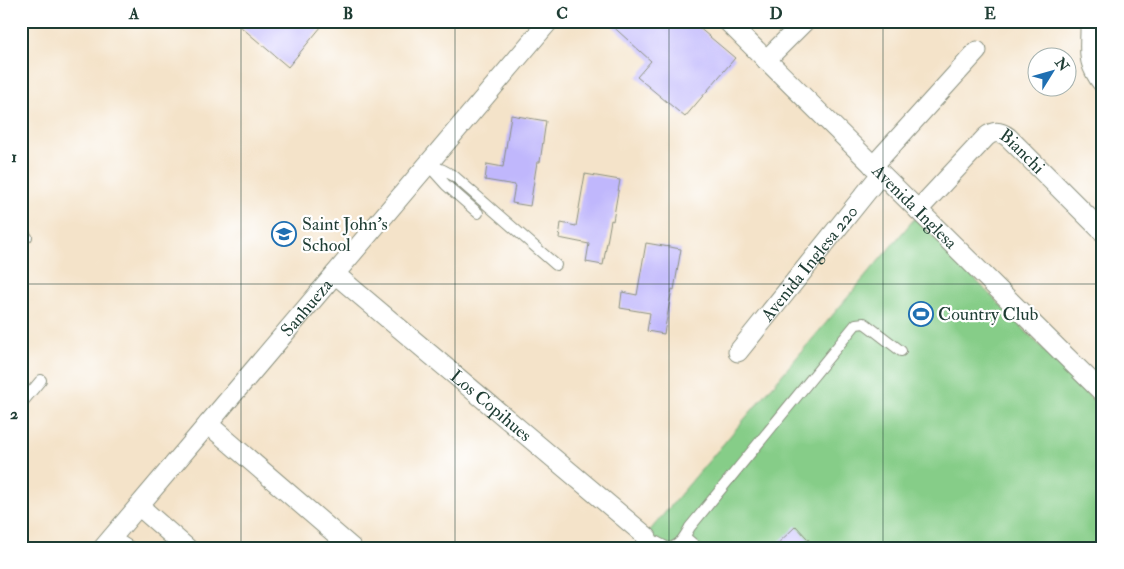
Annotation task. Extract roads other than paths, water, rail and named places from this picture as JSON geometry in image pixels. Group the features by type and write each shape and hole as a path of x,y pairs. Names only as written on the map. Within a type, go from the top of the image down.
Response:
{"street":[{"name":"Sanhueza","path":"108,542 549,21"},
{"name":"Avenida Inglesa","path":"727,21 1101,388"},
{"path":"766,60 805,21"},
{"path":"1090,21 1090,62 1103,84"},
{"name":"Avenida Inglesa 220","path":"738,352 877,170 977,51"},
{"name":"Bianchi","path":"918,210 986,137 990,134 1000,133 1008,137 1103,232"},
{"name":"Los Copihues","path":"335,274 647,538"},
{"path":"208,424 352,548"},
{"path":"138,506 187,548"}],"lane":[{"path":"428,164 446,185 478,213"},
{"path":"428,164 454,176 556,265"},
{"path":"647,538 668,548 677,545 685,537 690,527 856,324 864,323 901,351"},
{"path":"21,404 41,380"},
{"path":"685,537 698,548"},
{"path":"108,542 132,548"}],"place":[{"name":"Saint John's School","path":"284,234"},
{"name":"Country Club","path":"921,314"}]}
